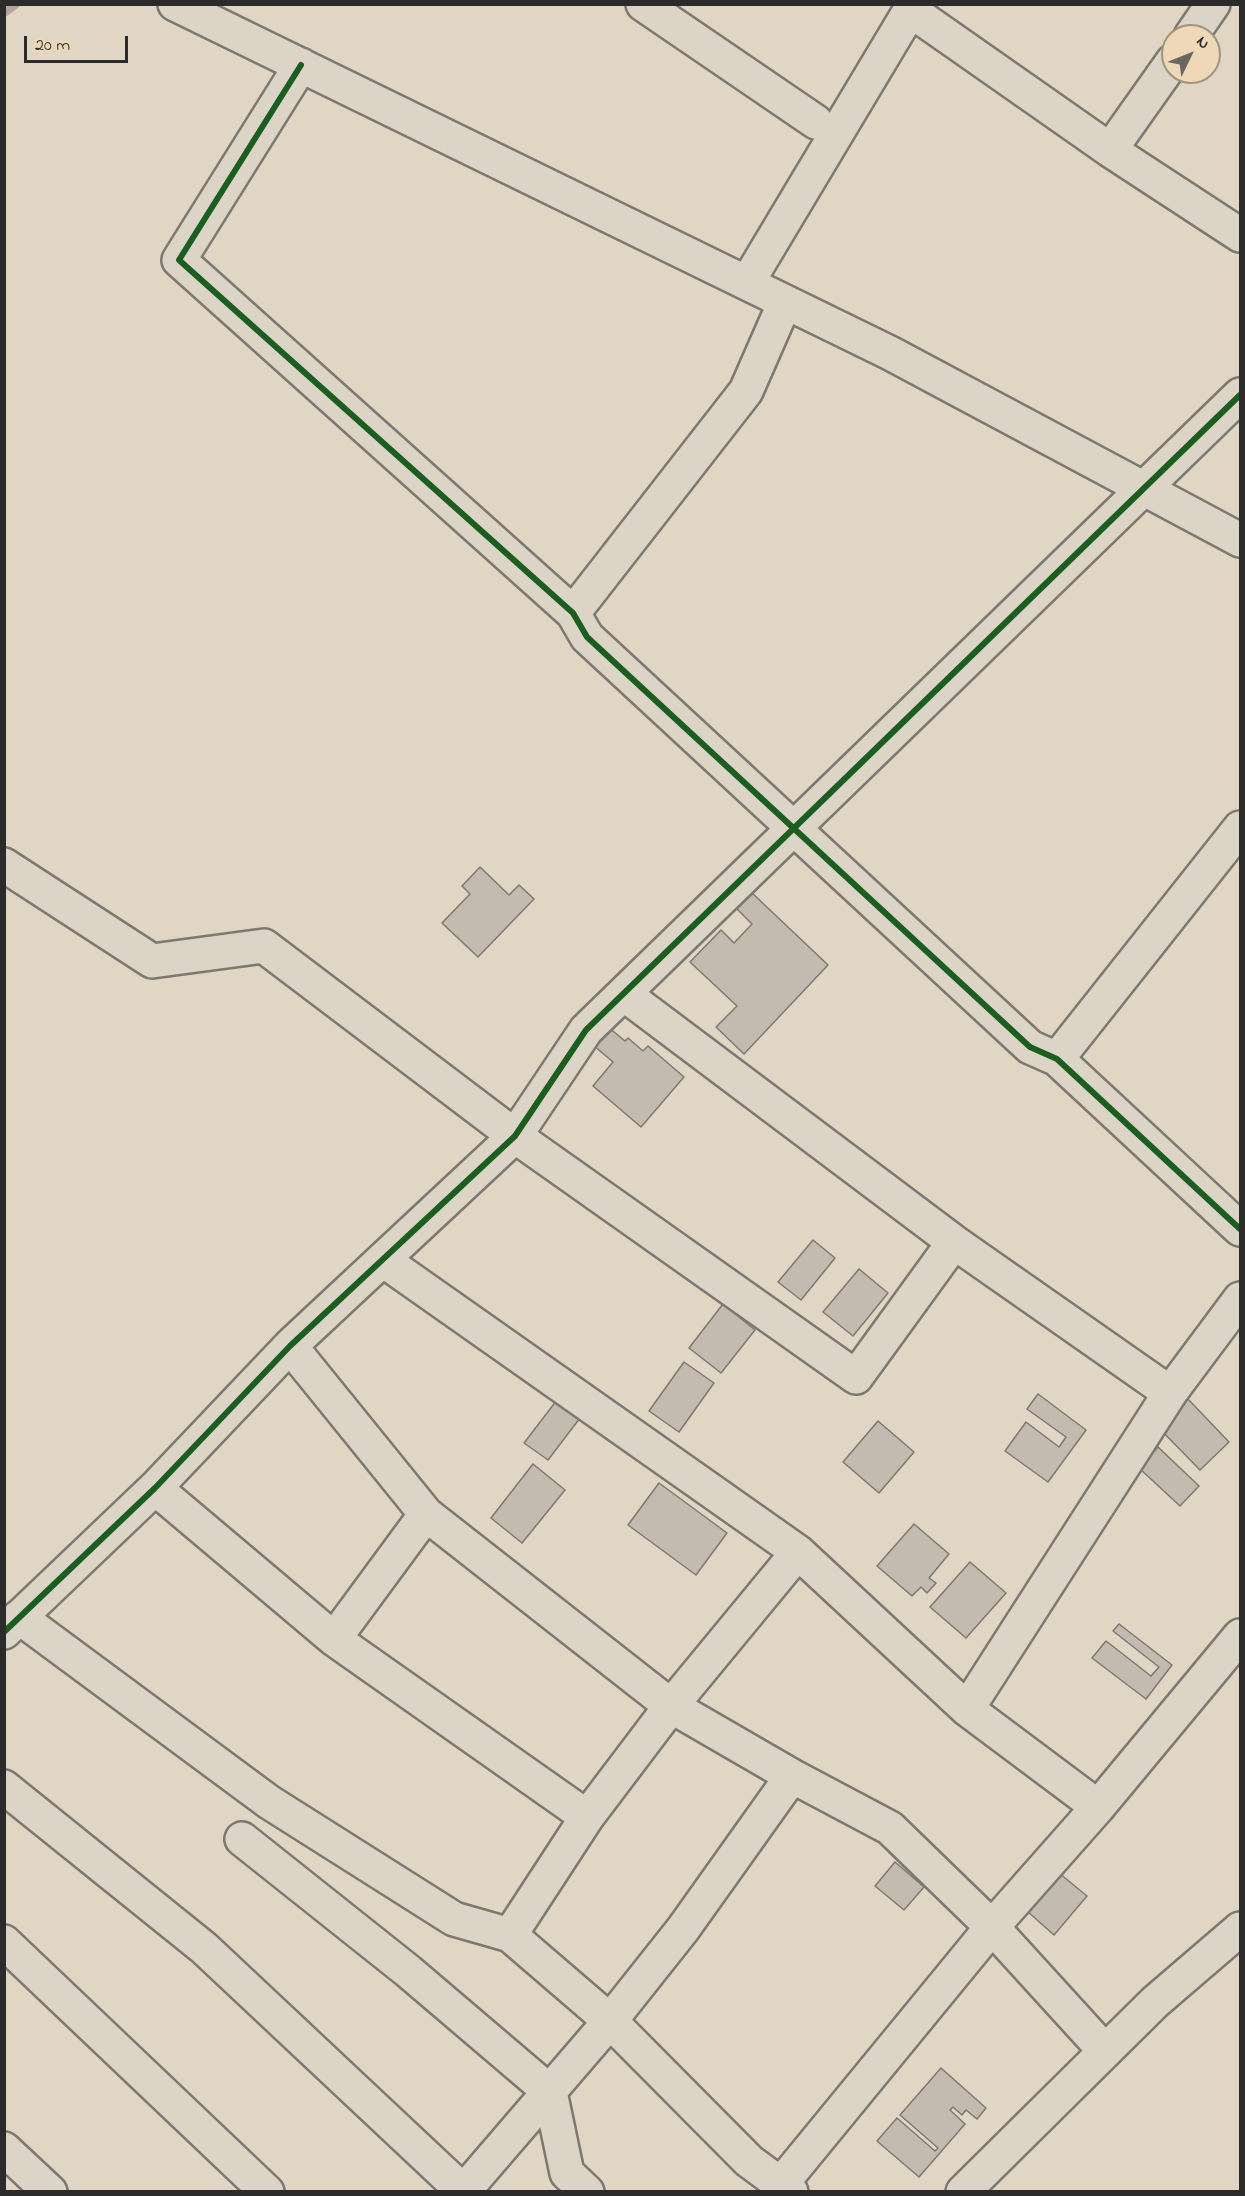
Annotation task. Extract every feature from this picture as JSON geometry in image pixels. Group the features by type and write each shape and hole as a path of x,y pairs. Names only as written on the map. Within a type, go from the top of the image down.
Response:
{"street":[{"path":"643,4 816,122"},
{"path":"1199,24 1213,4"},
{"path":"187,7 890,353 1240,540"},
{"path":"747,283 912,7 1110,150 1240,236"},
{"path":"301,65 179,260 573,613 587,637 1030,1047 1057,1059 1240,1229"},
{"path":"1110,150 1161,78"},
{"path":"573,613 746,391 785,302"},
{"path":"1240,394 586,1030 515,1136 290,1346 155,1488 12,1625 269,1802 454,1918 510,1935 610,2021 749,2161 787,2187 992,1927 1098,1807 1240,1636"},
{"path":"1057,1059 1240,828"},
{"path":"4,865 152,961 264,946 515,1136 856,1377 954,1242"},
{"path":"624,994 954,1242 1170,1393"},
{"path":"383,1260 798,1552 967,1709 1098,1807"},
{"path":"967,1709 1170,1393 1240,1299"},
{"path":"290,1346 426,1514 671,1706 792,1776 890,1828 992,1927 1105,2051"},
{"path":"155,1488 334,1639 587,1817"},
{"path":"334,1639 426,1514"},
{"path":"510,1935 587,1817 671,1706 798,1552"},
{"path":"4,1787 204,1948 463,2191 610,2021 683,1929 792,1776"},
{"path":"242,1839 408,1971 550,2092 567,2173 587,2192"},
{"path":"963,2192 1155,2002 1240,1929"},
{"path":"4,1942 267,2192"},
{"path":"4,2149 50,2192"}],"building":[{"path":"480,867 509,895 519,885 534,899 478,957 442,923 470,894 462,886"},
{"path":"751,892 828,965 744,1054 716,1027 737,1006 690,962 721,930 734,943 752,924 736,908"},
{"path":"608,1027 625,1041 628,1038 643,1051 648,1046 684,1077 641,1127 593,1086 613,1062 593,1045"},
{"path":"813,1240 835,1258 801,1300 778,1282"},
{"path":"859,1269 888,1293 853,1336 823,1312"},
{"path":"723,1304 755,1330 721,1373 689,1348"},
{"path":"684,1362 714,1383 679,1432 649,1411"},
{"path":"1038,1394 1086,1430 1048,1482 1005,1451 1026,1422 1059,1447 1066,1437 1027,1409"},
{"path":"1186,1397 1229,1442 1200,1470 1156,1425"},
{"path":"557,1400 580,1418 548,1460 524,1443"},
{"path":"878,1421 914,1452 879,1493 843,1462"},
{"path":"1158,1447 1199,1486 1180,1506 1139,1468"},
{"path":"533,1464 565,1490 522,1543 491,1518"},
{"path":"659,1483 727,1533 696,1575 628,1525"},
{"path":"914,1524 949,1554 929,1578 936,1583 927,1593 921,1587 912,1596 877,1566"},
{"path":"970,1562 1006,1593 966,1638 930,1607"},
{"path":"1119,1624 1172,1665 1146,1699 1092,1658 1106,1641 1151,1676 1159,1667 1113,1631"},
{"path":"895,1862 924,1887 904,1910 875,1886"},
{"path":"1059,1873 1087,1896 1054,1935 1027,1911"},
{"path":"941,2068 986,2108 977,2119 966,2110 962,2115 953,2107 950,2110 965,2124 919,2177 877,2141 897,2118 935,2151 938,2148 900,2115"}],"waterway":[{"path":"4,12 15,4"}],"cycle path":[{"path":"301,65 179,260 573,613 587,637 1030,1047 1057,1059 1240,1229"},
{"path":"4,1632 155,1488 290,1346 515,1136 586,1030 1240,395"}]}
